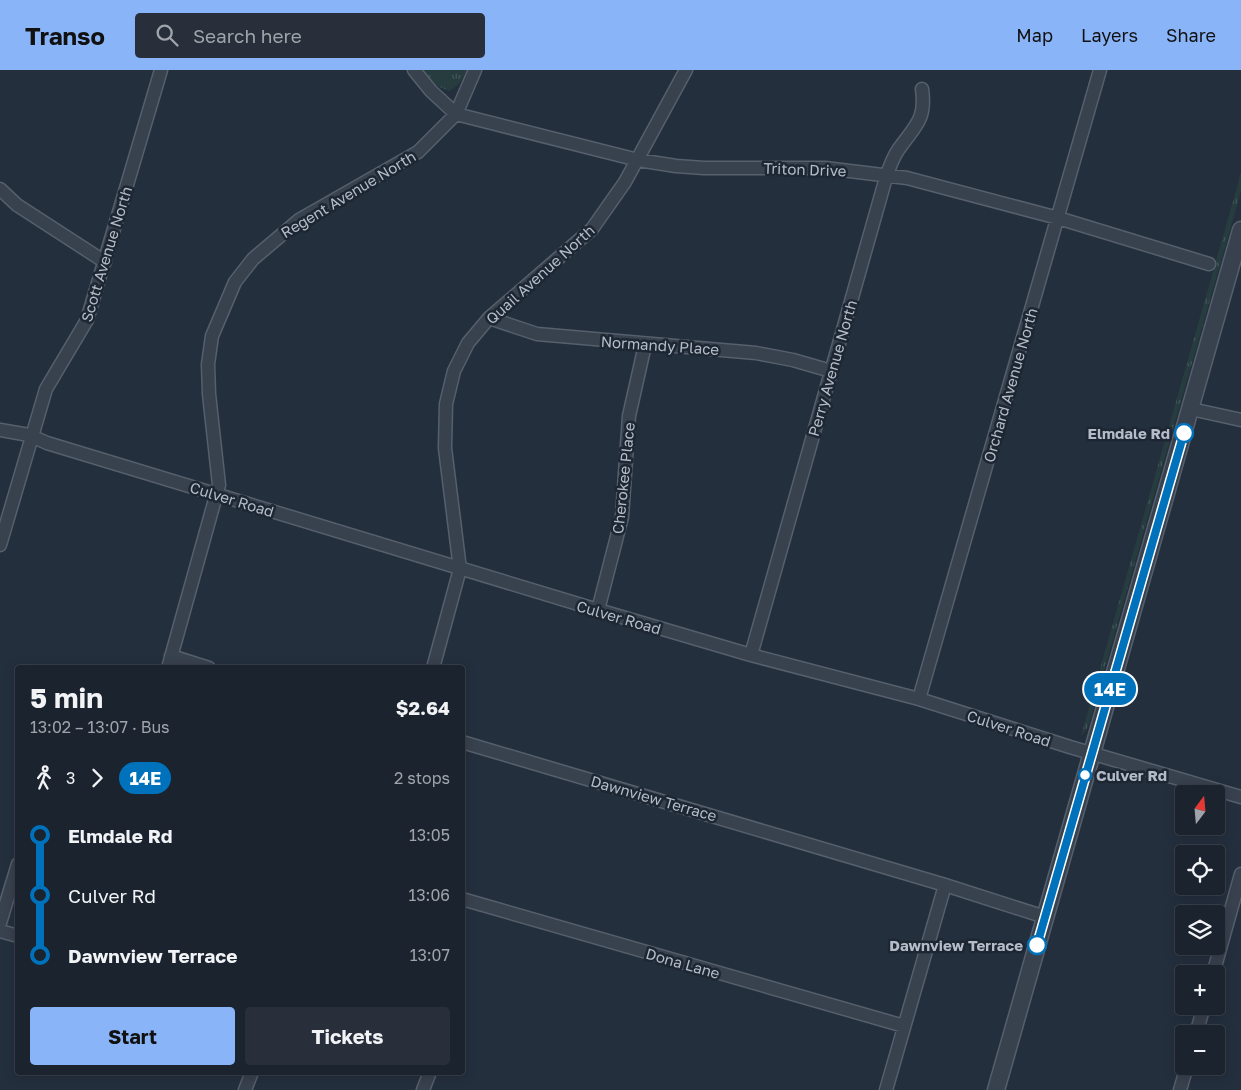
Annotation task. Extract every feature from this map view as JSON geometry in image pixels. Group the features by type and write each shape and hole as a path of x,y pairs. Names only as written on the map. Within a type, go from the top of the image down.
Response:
{"street":[{"name":"Scott Avenue North","path":"0,545 46,389 87,320 162,70"},
{"name":"Triton Drive","path":"414,70 431,91 456,114 638,160 676,166 825,168 887,174 1058,218 1209,264"},
{"name":"Regent Avenue North","path":"169,662 218,485 208,364 212,336 235,282 253,259 274,239 299,220 418,152 456,114 475,70"},
{"name":"Quail Avenue North","path":"434,665 460,569 445,448 446,404 454,371 461,355 489,318 584,238 615,197 638,160 686,70"},
{"name":"Orchard Avenue North","path":"919,699 1100,70"},
{"name":"Perry Avenue North","path":"751,655 887,174 893,158 921,118 924,102 922,89"},
{"path":"0,190 17,205 105,262"},
{"path":"996,1090 1241,230"},
{"name":"Normandy Place","path":"489,318 537,334 645,345 756,353 793,360 831,371"},
{"name":"Cherokee Place","path":"598,610 622,517 630,416 645,345"},
{"path":"1191,409 1241,420"},
{"name":"Culver Road","path":"0,430 32,437 216,495 598,610 751,655 919,699 1091,753 1241,797"},
{"path":"169,662 189,665"},
{"name":"Dawnview Terrace","path":"465,743 945,885 1045,917"},
{"path":"0,923 15,874"},
{"path":"1216,965 1241,874"},
{"path":"886,1090 945,885"},
{"name":"Dona Lane","path":"465,901 904,1026"},
{"path":"0,931 15,935"},
{"path":"245,1090 251,1075"},
{"path":"423,1090 429,1075"},
{"path":"1180,1090 1184,1075"}],"green space":[{"path":"423,70 467,70 459,84 449,91 435,85"},
{"path":"1241,173 1241,191 1088,727 1081,736"}],"bus line":[{"name":"14E","path":"1037,945 1184,433"}],"place":[{"name":"Elmdale Rd","path":"1184,433"},
{"name":"Culver Rd","path":"1085,775"},
{"name":"Dawnview Terrace","path":"1037,945"}]}
